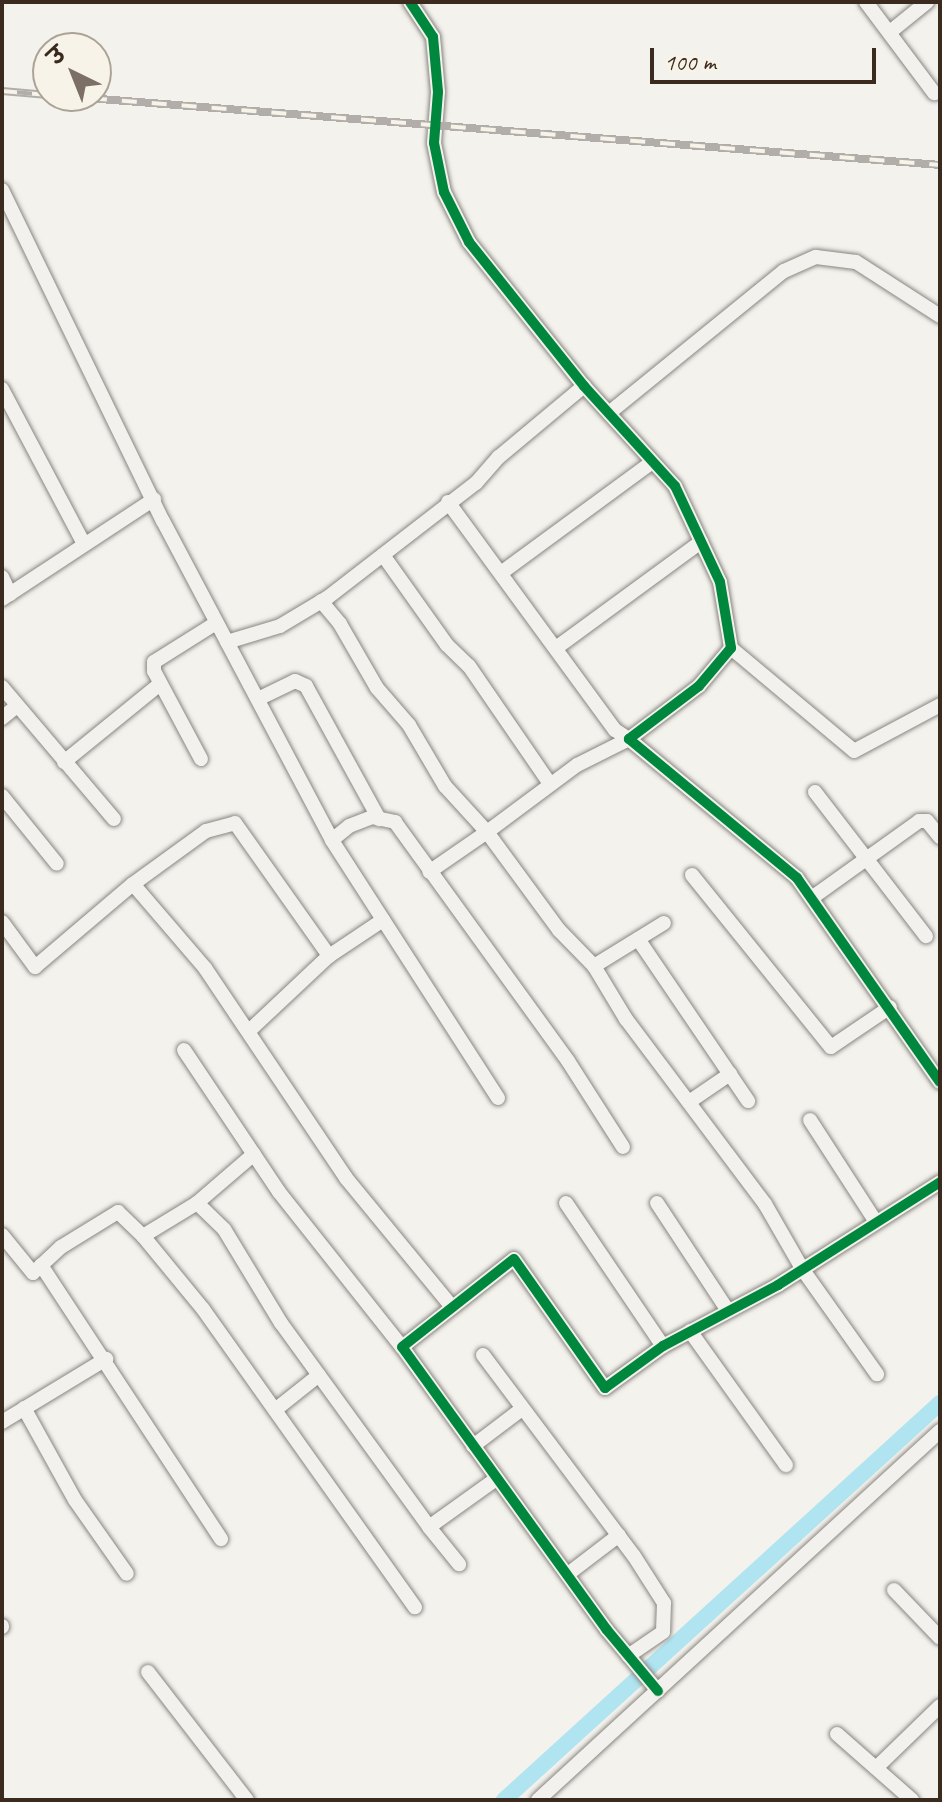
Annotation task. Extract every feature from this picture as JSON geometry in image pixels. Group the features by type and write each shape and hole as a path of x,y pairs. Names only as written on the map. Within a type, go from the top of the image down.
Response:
{"street":[{"path":"410,2 433,37 438,92 434,143 444,192 469,242 584,386 675,486 720,582 731,648 854,751 940,705"},
{"path":"866,2 934,93"},
{"path":"890,32 927,2"},
{"path":"2,190 216,623 332,840 498,1098"},
{"path":"609,413 784,271 816,257 856,262 940,316"},
{"path":"227,642 270,630 321,601 448,502 584,386"},
{"path":"2,389 84,544"},
{"path":"501,573 652,462"},
{"path":"2,577 6,597 154,499"},
{"path":"448,502 615,730 687,792 768,851 813,897 940,1082"},
{"path":"556,648 701,542"},
{"path":"383,555 447,645 469,666 550,784"},
{"path":"321,601 340,624 377,688 409,725 445,786 487,832 559,930 594,966 626,1019 773,1216 803,1270 877,1374"},
{"path":"201,759 160,684 154,662 216,623"},
{"path":"429,872 550,784 629,739 699,686 731,648"},
{"path":"258,699 295,681 306,686 379,819"},
{"path":"64,762 160,684"},
{"path":"2,687 114,819"},
{"path":"2,718 17,706"},
{"path":"815,792 926,936"},
{"path":"2,796 57,864"},
{"path":"332,840 349,826 379,819 395,822 568,1061 623,1147"},
{"path":"813,897 919,821 940,837"},
{"path":"2,922 35,967 133,884 206,831 235,823 329,956"},
{"path":"692,875 831,1047 890,1007"},
{"path":"133,884 205,968 346,1178 452,1307"},
{"path":"249,1031 329,956 383,920"},
{"path":"594,966 664,923"},
{"path":"638,939 748,1101"},
{"path":"184,1050 254,1154 657,1690"},
{"path":"689,1102 730,1074"},
{"path":"810,1120 876,1222"},
{"path":"143,1236 197,1203 254,1154"},
{"path":"402,1347 514,1259 545,1296 605,1388 663,1346 803,1270 940,1182"},
{"path":"197,1203 224,1229 319,1375 459,1564"},
{"path":"566,1203 663,1346"},
{"path":"657,1203 727,1309"},
{"path":"2,1235 33,1273 118,1212 143,1236 275,1410 415,1607"},
{"path":"41,1265 106,1359 149,1436 221,1539"},
{"path":"690,1331 786,1465"},
{"path":"483,1355 619,1535 664,1603 663,1632 631,1659"},
{"path":"2,1422 106,1359"},
{"path":"275,1410 319,1375"},
{"path":"24,1408 75,1500 127,1574"},
{"path":"473,1446 522,1409"},
{"path":"538,1800 940,1431"},
{"path":"429,1527 496,1479"},
{"path":"568,1574 619,1535"},
{"path":"894,1590 940,1638"},
{"path":"148,1672 247,1800"},
{"path":"876,1768 940,1706"},
{"path":"837,1734 912,1800"}],"waterway":[{"path":"504,1800 940,1403"}],"railway":[{"path":"2,91 32,94"},
{"path":"112,100 940,165"}],"cycle path":[{"path":"410,2 433,37 438,92 434,143 444,192 469,242 584,386 675,486 720,582 731,648 699,686 629,739 797,878 940,1082"},
{"path":"658,1691 607,1630 402,1347 514,1259 605,1388 663,1346 778,1285 940,1182"}]}
